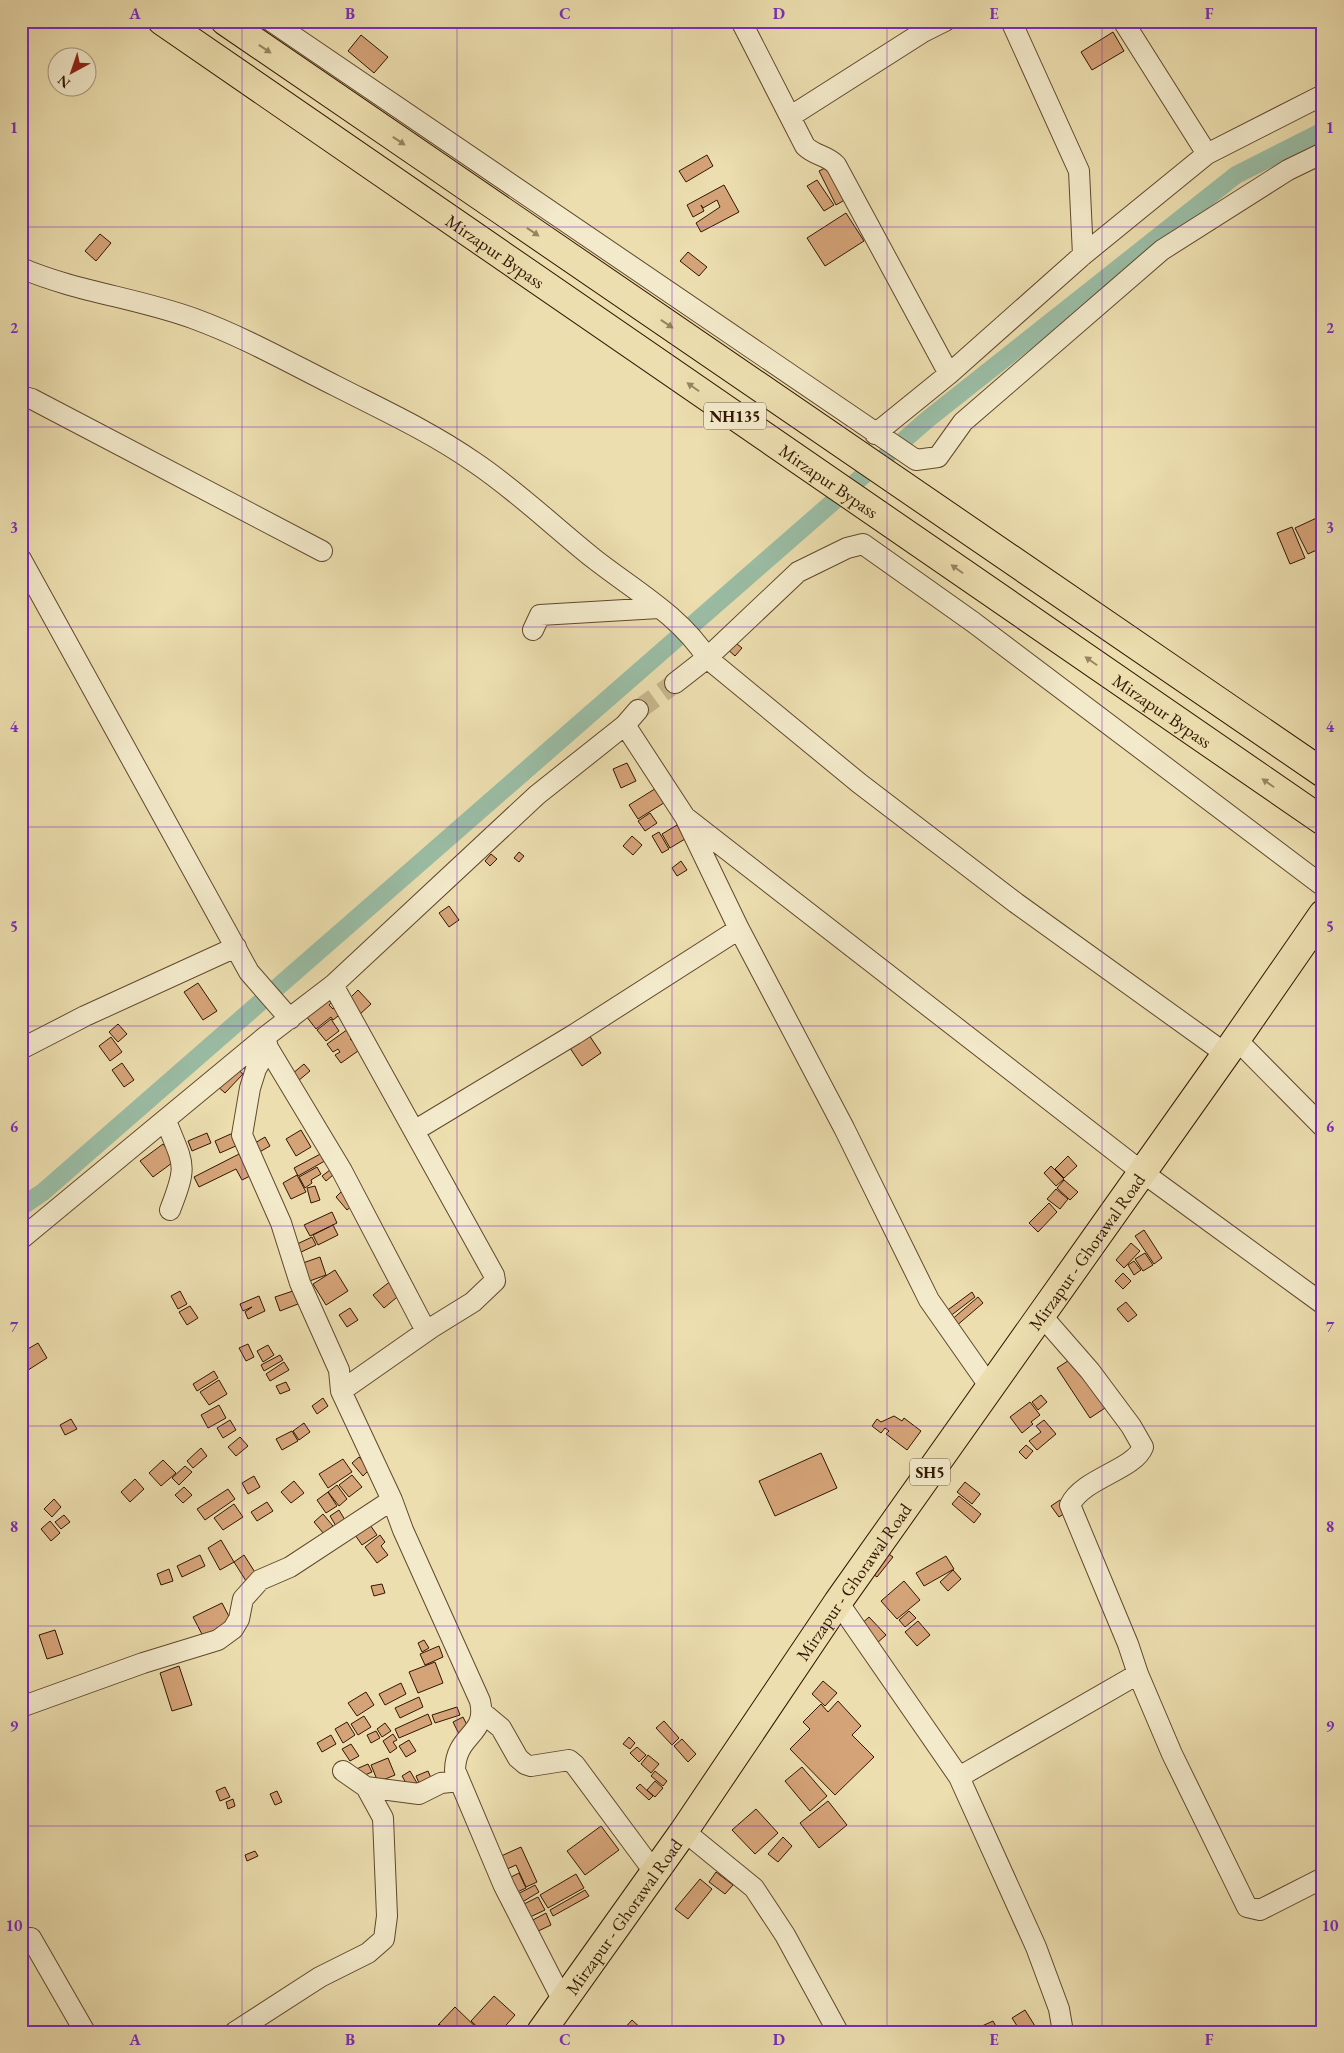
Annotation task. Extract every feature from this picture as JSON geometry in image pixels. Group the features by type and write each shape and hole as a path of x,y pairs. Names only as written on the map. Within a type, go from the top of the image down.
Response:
{"main road":[{"name":"Mirzapur Bypass","path":"162,21 1315,816"},
{"name":"Mirzapur Bypass","path":"225,21 1323,773"},
{"name":"Mirzapur - Ghorawal Road","path":"541,2032 655,1873 838,1602 1042,1316 1323,914"}],"street":[{"path":"271,21 743,341 882,439 916,460 938,457 963,422 1162,250 1288,170 1323,153"},
{"path":"741,21 805,146 814,154 828,157 836,165 949,374"},
{"path":"791,116 923,32 945,21"},
{"path":"1011,21 1079,171 1083,255"},
{"path":"1123,21 1207,154"},
{"path":"882,439 949,374 1083,255 1207,154 1323,95"},
{"path":"21,268 69,285 194,318 244,339 420,429 473,461 503,482 593,558 678,623 702,649 859,783 1016,903 1231,1047 1323,1126"},
{"path":"21,396 32,399 322,552"},
{"path":"675,683 702,649 798,572 847,548 863,544 973,622 1323,886"},
{"path":"21,559 249,972 290,1019"},
{"path":"533,630 540,615 658,608"},
{"path":"21,1239 266,1042 290,1019 333,985 537,795 632,717 685,816 739,929 844,1128 929,1300 990,1387"},
{"path":"685,816 1142,1172 1323,1304"},
{"path":"414,1131 575,1034 739,929"},
{"path":"21,1049 85,1016 236,947"},
{"path":"333,985 494,1275 495,1281 473,1302 426,1331 341,1391"},
{"path":"266,1042 342,1171 426,1331"},
{"path":"266,1042 250,1088 242,1134 281,1224 300,1283 339,1370 341,1391 392,1500 403,1530 480,1700 483,1713 481,1723 460,1746 455,1759 455,1770 504,1886 563,2001"},
{"path":"166,1121 182,1159 184,1171 170,1210"},
{"path":"1042,1316 1090,1371 1131,1426 1143,1447 1135,1458 1080,1491 1070,1505 1172,1754 1247,1907 1260,1910 1323,1878"},
{"path":"21,1707 144,1663 218,1640 233,1630 239,1619 243,1599 260,1580 290,1567 392,1500"},
{"path":"838,1602 959,1777 1036,1947 1059,2009 1063,2032"},
{"path":"959,1777 1138,1674"},
{"path":"483,1713 501,1728 518,1758 525,1764 531,1766 569,1760 575,1765 655,1873"},
{"path":"235,2032 320,1976 368,1953 384,1939 387,1916 383,1818 366,1787 343,1771"},
{"path":"366,1787 419,1794 441,1783 459,1781"},
{"path":"684,1830 754,1888 785,1935 838,2032"},
{"path":"31,1938 85,2032"}],"building":[{"path":"1113,32 1124,51 1092,70 1081,52"},
{"path":"361,35 388,57 374,73 348,51"},
{"path":"707,155 713,166 686,182 679,171"},
{"path":"831,165 848,198 836,205 819,171"},
{"path":"817,180 834,205 824,211 807,186"},
{"path":"724,185 739,212 701,232 696,223 720,207 717,200 703,208 701,205 704,211 693,217 687,205"},
{"path":"846,213 864,241 825,266 807,238"},
{"path":"100,234 111,243 96,261 85,251"},
{"path":"688,252 707,267 699,276 680,261"},
{"path":"1323,515 1323,547 1308,554 1295,528"},
{"path":"1292,527 1305,558 1290,564 1277,533"},
{"path":"732,640 742,648 735,656 726,648"},
{"path":"627,763 636,781 621,788 613,769"},
{"path":"658,787 667,801 638,819 629,805"},
{"path":"650,813 657,823 645,831 638,821"},
{"path":"677,825 685,839 670,848 662,834"},
{"path":"659,832 669,849 662,853 652,836"},
{"path":"632,836 642,845 633,855 623,846"},
{"path":"519,852 524,856 519,862 514,858"},
{"path":"491,854 497,859 490,866 485,861"},
{"path":"681,861 687,870 677,876 672,868"},
{"path":"449,906 459,920 449,927 439,913"},
{"path":"198,983 217,1011 203,1020 184,992"},
{"path":"358,990 371,1004 359,1015 347,1001"},
{"path":"327,993 333,1001 329,1005 333,1009 337,1006 342,1013 333,1020 331,1017 316,1029 303,1012"},
{"path":"331,1019 339,1031 326,1041 317,1030"},
{"path":"118,1024 127,1034 118,1042 109,1032"},
{"path":"351,1027 357,1034 350,1039 353,1042 359,1038 365,1046 341,1063 335,1055 340,1052 338,1049 333,1052 327,1044"},
{"path":"589,1035 601,1053 582,1066 570,1048"},
{"path":"111,1037 122,1052 110,1061 99,1046"},
{"path":"122,1063 134,1080 124,1087 112,1070"},
{"path":"304,1064 310,1071 298,1081 292,1074"},
{"path":"234,1066 243,1074 225,1093 216,1085"},
{"path":"301,1130 311,1147 296,1156 286,1139"},
{"path":"207,1133 211,1143 192,1151 188,1141"},
{"path":"233,1133 238,1145 220,1153 215,1141"},
{"path":"265,1137 270,1146 256,1154 250,1146"},
{"path":"163,1144 176,1160 153,1177 140,1161"},
{"path":"326,1151 330,1158 298,1176 294,1168"},
{"path":"241,1153 252,1175 242,1180 236,1169 199,1187 194,1177"},
{"path":"1068,1156 1077,1166 1064,1178 1055,1169"},
{"path":"1051,1166 1064,1179 1056,1186 1044,1173"},
{"path":"317,1167 321,1174 311,1180 312,1183 305,1188 299,1177"},
{"path":"330,1170 333,1175 326,1181 322,1176"},
{"path":"297,1175 306,1192 291,1199 283,1183"},
{"path":"1064,1180 1078,1192 1070,1200 1057,1188"},
{"path":"315,1186 320,1200 311,1203 307,1188"},
{"path":"1056,1189 1068,1199 1060,1209 1047,1199"},
{"path":"343,1190 354,1204 347,1210 336,1197"},
{"path":"1049,1203 1057,1212 1038,1232 1029,1223"},
{"path":"332,1212 337,1223 310,1236 304,1225"},
{"path":"333,1225 338,1235 318,1245 313,1235"},
{"path":"1144,1230 1162,1258 1154,1264 1135,1236"},
{"path":"312,1237 316,1245 299,1253 295,1245"},
{"path":"1131,1243 1140,1251 1124,1268 1116,1260"},
{"path":"1145,1253 1153,1265 1143,1271 1135,1259"},
{"path":"320,1257 326,1275 307,1282 300,1264"},
{"path":"1134,1261 1141,1270 1134,1275 1128,1265"},
{"path":"335,1270 348,1291 326,1305 313,1284"},
{"path":"1123,1273 1131,1281 1123,1289 1115,1281"},
{"path":"392,1280 402,1293 384,1308 373,1295"},
{"path":"180,1291 187,1304 178,1309 171,1296"},
{"path":"293,1291 298,1304 280,1311 275,1297"},
{"path":"972,1292 975,1297 949,1317 945,1312"},
{"path":"259,1296 265,1311 248,1319 245,1312 252,1307 243,1311 240,1304"},
{"path":"978,1297 983,1303 955,1327 950,1321"},
{"path":"1126,1302 1137,1315 1128,1322 1117,1309"},
{"path":"190,1306 198,1318 187,1325 179,1312"},
{"path":"350,1308 358,1320 347,1327 339,1315"},
{"path":"38,1343 47,1358 25,1372 21,1366 21,1353"},
{"path":"248,1344 254,1357 246,1361 239,1348"},
{"path":"268,1345 274,1355 263,1362 257,1351"},
{"path":"280,1355 283,1360 264,1371 261,1365"},
{"path":"1074,1357 1108,1406 1090,1418 1057,1368"},
{"path":"284,1362 289,1370 270,1381 266,1374"},
{"path":"214,1371 218,1378 197,1391 193,1384"},
{"path":"219,1380 227,1394 209,1405 200,1392"},
{"path":"286,1382 290,1390 280,1394 276,1386"},
{"path":"1041,1395 1047,1402 1038,1410 1032,1402"},
{"path":"323,1398 328,1406 317,1414 312,1406"},
{"path":"1030,1402 1040,1415 1022,1433 1010,1417"},
{"path":"219,1405 226,1418 208,1428 201,1415"},
{"path":"894,1416 902,1421 904,1418 921,1431 907,1450 886,1434 889,1431 885,1428 881,1433 872,1426 877,1419 881,1422"},
{"path":"71,1419 77,1429 65,1435 60,1425"},
{"path":"230,1420 236,1430 223,1438 217,1428"},
{"path":"1044,1420 1056,1434 1037,1450 1029,1441 1041,1432 1036,1426"},
{"path":"304,1423 310,1432 299,1440 293,1431"},
{"path":"292,1431 298,1441 282,1450 276,1439"},
{"path":"240,1437 248,1446 236,1456 228,1447"},
{"path":"1026,1445 1033,1451 1026,1459 1019,1452"},
{"path":"201,1448 207,1456 193,1468 187,1461"},
{"path":"821,1453 837,1488 775,1516 759,1481"},
{"path":"359,1457 370,1469 363,1476 352,1463"},
{"path":"343,1459 352,1472 328,1488 319,1474"},
{"path":"163,1460 176,1473 161,1486 149,1473"},
{"path":"185,1466 192,1472 179,1485 172,1478"},
{"path":"352,1475 362,1487 349,1497 339,1485"},
{"path":"254,1476 260,1487 248,1494 242,1483"},
{"path":"135,1479 144,1489 130,1502 121,1492"},
{"path":"294,1481 304,1493 291,1503 281,1492"},
{"path":"965,1482 980,1494 972,1504 957,1492"},
{"path":"337,1485 347,1499 339,1506 328,1492"},
{"path":"184,1487 192,1495 183,1503 175,1495"},
{"path":"228,1489 235,1499 205,1520 197,1509"},
{"path":"328,1492 337,1506 326,1513 317,1500"},
{"path":"959,1496 981,1514 974,1523 952,1504"},
{"path":"54,1499 61,1507 52,1517 44,1509"},
{"path":"1060,1500 1068,1511 1059,1517 1051,1506"},
{"path":"267,1502 273,1511 257,1521 251,1512"},
{"path":"234,1504 243,1517 223,1530 214,1518"},
{"path":"339,1510 348,1525 339,1531 330,1516"},
{"path":"323,1514 333,1526 324,1534 314,1522"},
{"path":"64,1515 70,1522 61,1529 55,1522"},
{"path":"50,1521 60,1533 51,1541 41,1529"},
{"path":"368,1522 377,1535 362,1545 353,1532"},
{"path":"380,1535 385,1542 381,1546 388,1555 377,1563 365,1547"},
{"path":"221,1540 234,1562 220,1570 208,1548"},
{"path":"886,1552 893,1557 877,1577 870,1572"},
{"path":"200,1555 205,1566 182,1577 177,1566"},
{"path":"244,1555 258,1577 248,1584 234,1562"},
{"path":"946,1556 954,1569 924,1586 916,1573"},
{"path":"169,1569 173,1581 161,1585 157,1574"},
{"path":"953,1570 961,1579 948,1591 940,1582"},
{"path":"904,1581 920,1600 897,1619 881,1601"},
{"path":"382,1584 385,1593 374,1596 371,1586"},
{"path":"222,1603 234,1626 205,1640 193,1617"},
{"path":"909,1611 916,1618 905,1627 899,1620"},
{"path":"869,1617 886,1635 876,1644 859,1626"},
{"path":"918,1621 930,1635 917,1646 905,1632"},
{"path":"55,1630 63,1654 47,1659 39,1635"},
{"path":"424,1640 429,1648 422,1652 418,1643"},
{"path":"439,1646 443,1657 425,1665 420,1654"},
{"path":"435,1662 443,1683 418,1693 409,1672"},
{"path":"179,1666 192,1705 172,1711 160,1673"},
{"path":"823,1681 837,1693 825,1706 812,1694"},
{"path":"401,1683 406,1694 385,1705 379,1694"},
{"path":"366,1692 374,1705 357,1716 348,1703"},
{"path":"419,1697 423,1707 400,1718 395,1708"},
{"path":"838,1701 861,1726 852,1735 874,1757 835,1795 790,1749 810,1729 803,1722 821,1704 828,1712"},
{"path":"457,1707 460,1715 435,1723 432,1715"},
{"path":"428,1714 432,1724 399,1738 395,1729"},
{"path":"364,1716 371,1727 358,1735 351,1724"},
{"path":"463,1717 470,1731 460,1736 453,1722"},
{"path":"664,1721 679,1738 672,1745 656,1728"},
{"path":"347,1722 355,1735 343,1743 335,1729"},
{"path":"385,1723 391,1731 382,1737 377,1729"},
{"path":"376,1731 380,1738 371,1743 367,1735"},
{"path":"393,1734 397,1740 393,1742 397,1748 390,1753 383,1741"},
{"path":"331,1735 336,1744 322,1752 317,1743"},
{"path":"629,1737 635,1743 630,1749 623,1744"},
{"path":"682,1739 696,1754 688,1762 674,1746"},
{"path":"409,1740 416,1751 406,1757 399,1746"},
{"path":"351,1744 359,1756 350,1761 342,1749"},
{"path":"637,1747 646,1755 639,1762 630,1753"},
{"path":"648,1755 659,1764 651,1773 641,1764"},
{"path":"388,1758 395,1775 378,1782 371,1765"},
{"path":"368,1764 372,1772 358,1778 354,1770"},
{"path":"802,1767 827,1796 810,1811 785,1781"},
{"path":"410,1771 417,1783 409,1788 402,1776"},
{"path":"428,1771 434,1785 422,1790 416,1776"},
{"path":"655,1771 667,1781 663,1786 651,1776"},
{"path":"655,1781 663,1788 655,1797 647,1790"},
{"path":"640,1784 653,1796 649,1800 636,1788"},
{"path":"225,1787 230,1797 220,1801 216,1791"},
{"path":"277,1791 282,1802 275,1805 270,1794"},
{"path":"233,1799 235,1806 228,1809 226,1802"},
{"path":"828,1801 847,1825 819,1848 800,1823"},
{"path":"756,1809 778,1833 755,1854 732,1830"},
{"path":"601,1826 619,1850 585,1875 567,1851"},
{"path":"783,1837 792,1846 778,1862 768,1854"},
{"path":"521,1847 537,1882 526,1887 516,1865 505,1870 499,1857"},
{"path":"255,1851 258,1856 247,1861 245,1855"},
{"path":"716,1872 733,1885 725,1894 709,1882"},
{"path":"519,1873 526,1888 515,1893 507,1879"},
{"path":"576,1874 584,1888 548,1908 540,1895"},
{"path":"700,1879 712,1889 688,1919 675,1909"},
{"path":"535,1885 539,1892 519,1904 514,1896"},
{"path":"585,1890 589,1896 553,1916 550,1910"},
{"path":"538,1897 545,1910 528,1918 522,1905"},
{"path":"546,1913 551,1925 534,1933 529,1922"},
{"path":"494,1996 515,2015 500,2032 483,2032 471,2021"},
{"path":"455,2007 481,2032 448,2032 439,2024"},
{"path":"1025,2010 1035,2026 1026,2032 1021,2032 1012,2018"},
{"path":"632,2020 644,2031 621,2032"},
{"path":"993,2021 999,2032 985,2032 982,2026"},
{"path":"439,2024 447,2032 432,2032"}],"waterway":[{"path":"21,1207 43,1192 928,419 1236,175 1323,131"}],"tunnel":[{"path":"638,710 675,683"}]}
